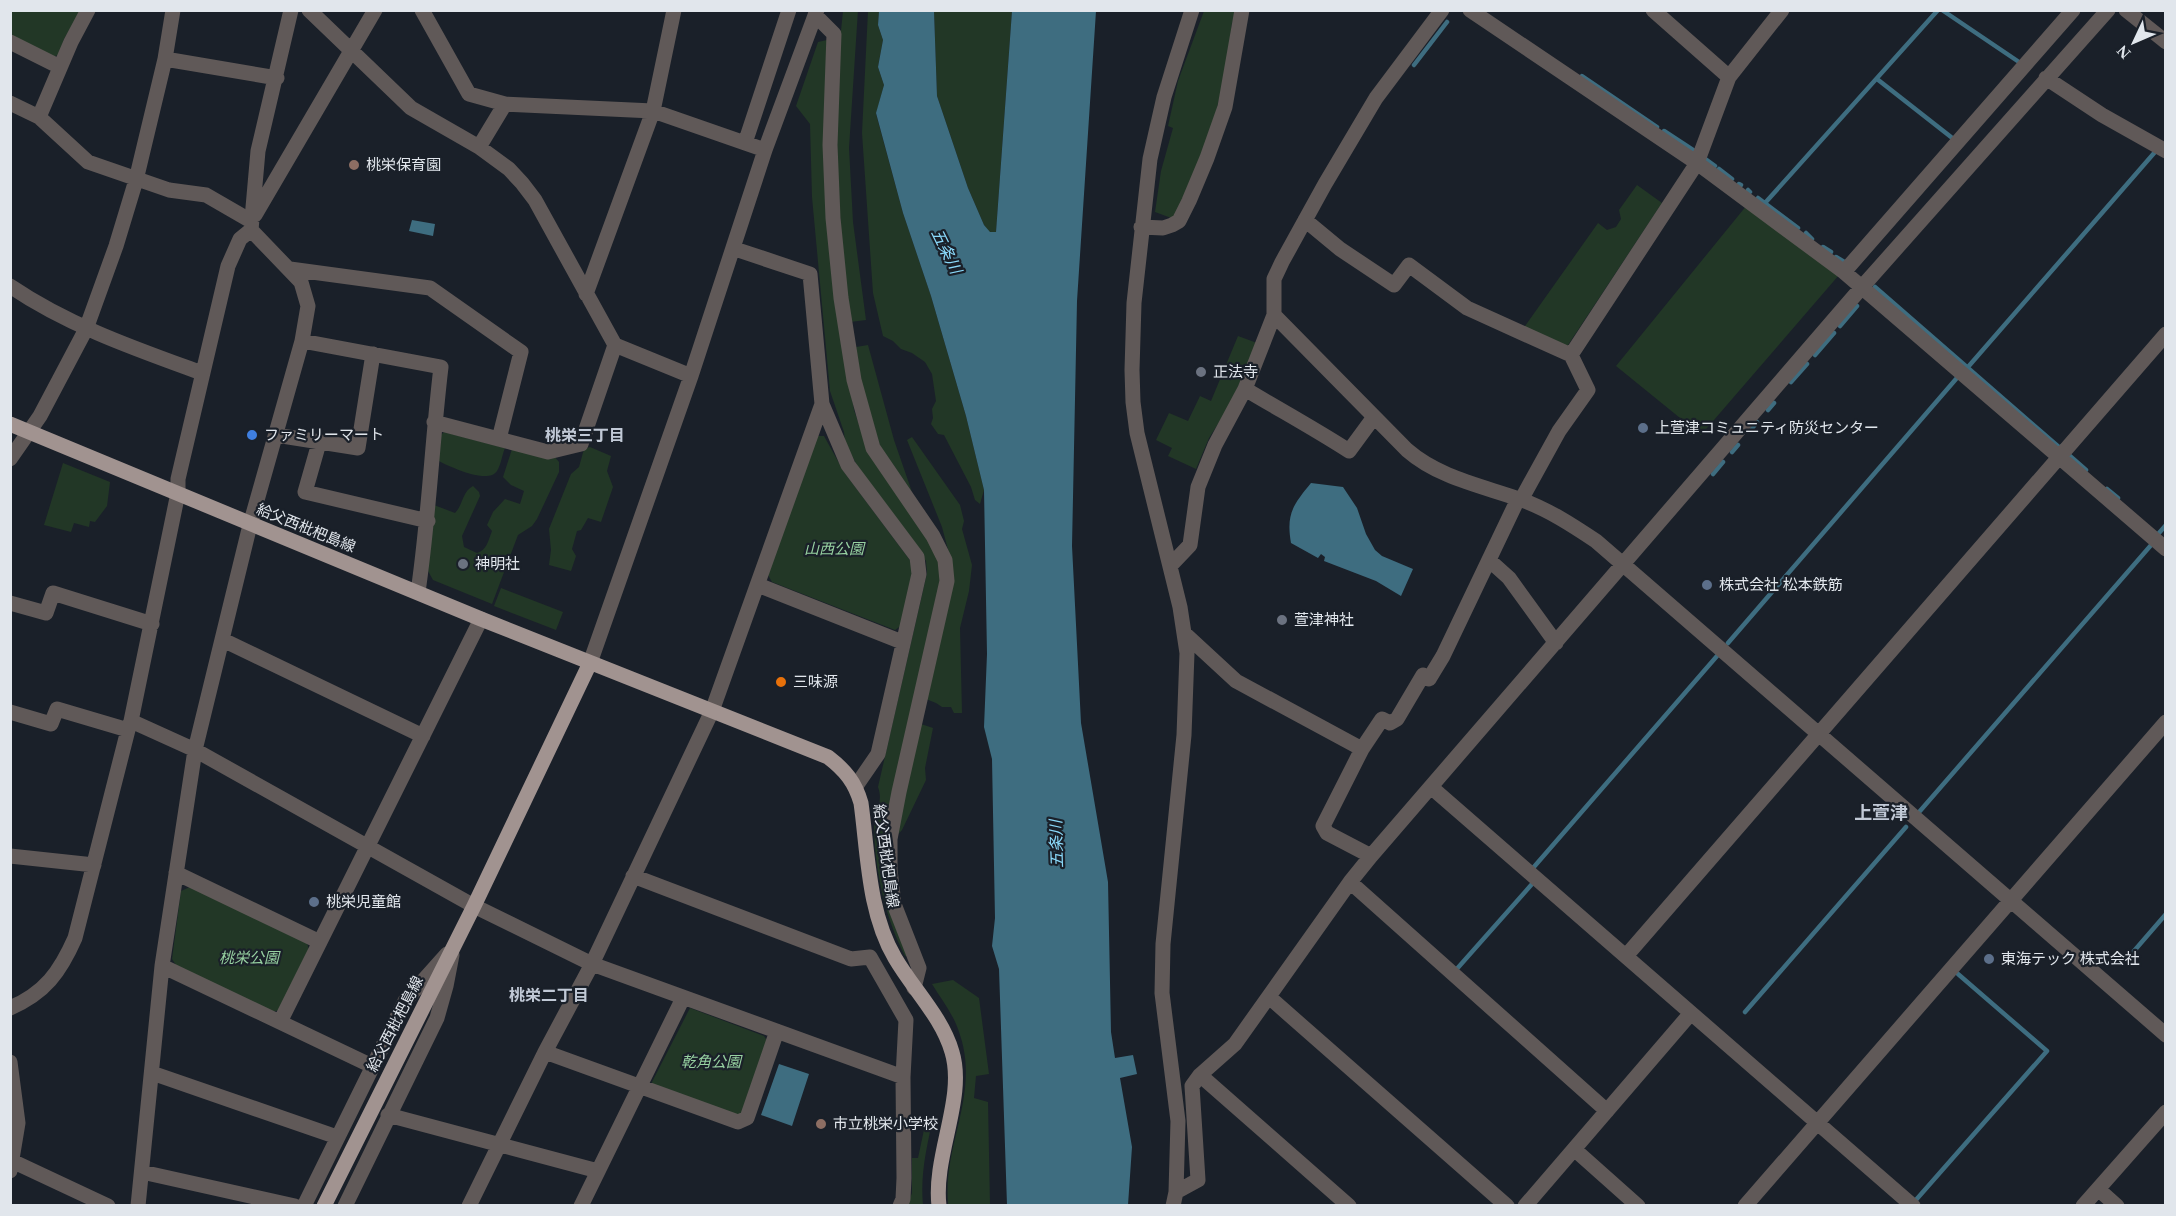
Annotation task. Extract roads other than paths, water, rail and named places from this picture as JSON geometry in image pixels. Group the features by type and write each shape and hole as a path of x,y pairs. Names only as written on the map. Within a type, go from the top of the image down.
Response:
{"main road":[{"name":"給父西枇杷島線","path":"10,424 250,525 828,757 843,769 856,786 861,803 878,920 894,957 945,1034 952,1051 955,1089 941,1156 937,1189 939,1206"},
{"name":"給父西枇杷島線","path":"324,1206 474,906 590,663"}],"street":[{"path":"39,117 71,42 88,10"},
{"path":"251,225 258,151 277,78 291,10"},
{"path":"309,10 411,108 479,147 509,169 522,183 535,200 615,345 691,376"},
{"path":"10,1008 29,1000 41,990 65,960 75,938 130,726 178,493 178,479 228,266 240,239 251,225 375,10"},
{"path":"422,10 469,94 505,104 653,111 765,150"},
{"path":"586,294 653,111 674,11 669,10"},
{"path":"745,143 789,10"},
{"path":"1174,1199 1178,1121 1161,993 1163,944 1184,735 1187,653 1170,566 1147,479 1133,402 1134,303 1150,159 1176,54 1192,10"},
{"path":"1141,227 1163,228 1172,225 1179,221 1189,201 1225,107 1242,10"},
{"path":"1170,566 1190,545 1198,488 1215,445 1245,389 1274,315 1274,279 1305,220 1376,98 1442,10"},
{"path":"1470,10 1698,163 1844,272 2166,549"},
{"path":"1653,10 1729,77"},
{"path":"1571,355 1698,163 1729,77 1782,10"},
{"path":"1844,272 2073,10"},
{"path":"1174,1199 1197,1180 1192,1086 1200,1075 1234,1044 1350,882 1862,287 2108,10"},
{"path":"2126,10 2166,42"},
{"path":"10,459 40,416 86,328 116,246 136,180 165,59 172,11"},
{"path":"590,663 735,249 765,150 816,13 834,34 830,145 834,218 841,298 854,380 873,448 933,536 945,560 947,581 898,792 890,839 890,870 894,904 919,968 914,988"},
{"path":"10,42 60,67"},
{"path":"165,59 277,78"},
{"path":"2046,78 2102,115 2166,151"},
{"path":"10,103 39,117 88,162 169,190 206,195 251,225 301,282 308,306 302,340 250,525 195,750 162,966 138,1206"},
{"path":"479,147 505,104"},
{"path":"1305,220 1341,249 1394,285 1409,265 1467,308 1571,355 1588,390 1559,431 1520,500 1430,679 1423,675 1397,719 1390,723 1382,718 1362,749 1323,826 1327,833 1371,856"},
{"path":"735,249 810,274 822,404 848,465 917,557 920,574 902,642 879,754 856,786"},
{"path":"290,269 430,288 521,352 499,438"},
{"path":"10,286 117,343 202,373"},
{"path":"1274,315 1421,463 1557,515 1596,541 2166,1035"},
{"path":"1626,956 2166,334"},
{"path":"302,340 441,367 434,422 428,521 418,592"},
{"path":"434,422 548,452 581,444 615,345"},
{"path":"276,435 358,448 373,354"},
{"path":"1245,389 1289,416 1304,422 1349,451 1374,417"},
{"path":"469,1206 545,1052 592,964 712,711 822,404"},
{"path":"319,443 305,492 428,521"},
{"path":"1488,560 1509,578 1556,643"},
{"path":"758,585 902,642"},
{"path":"10,603 46,613 53,594 152,624"},
{"path":"280,1022 481,619"},
{"path":"1184,633 1236,681 1362,749"},
{"path":"223,640 423,736"},
{"path":"10,712 51,724 57,709 130,726 195,750 474,906 592,964 903,1077"},
{"path":"1745,1206 2166,722"},
{"path":"1431,787 1913,1206"},
{"path":"10,856 94,865"},
{"path":"176,873 320,942"},
{"path":"633,876 851,959 870,957 906,1020 903,1077 904,1178 903,1198 900,1206"},
{"path":"1350,882 1606,1112"},
{"path":"304,1206 405,1001 453,947"},
{"path":"345,1206 437,1018 453,947"},
{"path":"162,966 372,1066"},
{"path":"1269,997 1507,1206"},
{"path":"581,1206 683,998"},
{"path":"1525,1206 1692,1013"},
{"path":"545,1052 738,1122 747,1118 777,1031"},
{"path":"10,1062 18,1122 11,1166 108,1206"},
{"path":"152,1073 337,1137"},
{"path":"1200,1075 1349,1206"},
{"path":"2083,1206 2166,1112"},
{"path":"388,1115 598,1171"},
{"path":"1574,1149 1638,1206"},
{"path":"141,1172 296,1206"},
{"path":"2098,1189 2117,1206"}],"water":[{"name":"五条川","path":"879,11 934,11 937,96 968,188 984,225 990,232 996,232 1012,11 1096,11 1077,301 1072,546 1081,723 1108,882 1111,1032 1115,1058 1133,1055 1137,1074 1120,1078 1132,1147 1128,1205 1007,1205 999,969 992,946 995,918 992,759 984,727 987,654 984,490 966,416 931,296 903,213 876,113 884,85 878,67 883,40 878,25"},
{"path":"412,220 435,224 433,236 409,231"},
{"path":"1311,483 1343,487 1357,508 1366,534 1375,550 1382,556 1413,569 1401,596 1376,581 1324,561 1325,557 1321,554 1318,558 1291,543 1289,524 1292,510"},
{"path":"779,1064 809,1074 792,1126 761,1115"}],"waterway":[{"path":"1765,203 1938,10"},
{"path":"1942,10 2019,62"},
{"path":"1414,65 1447,22"},
{"path":"1582,76 1657,127"},
{"path":"1877,79 1951,137"},
{"path":"1664,131 1696,152"},
{"path":"1968,367 2155,152"},
{"path":"1704,158 1715,166"},
{"path":"1719,169 1732,179"},
{"path":"1758,198 1798,228"},
{"path":"1806,233 1812,239"},
{"path":"1823,247 1831,252"},
{"path":"1836,257 1846,263"},
{"path":"1875,287 2060,448 2062,446"},
{"path":"1840,326 1857,306"},
{"path":"1815,355 1834,333"},
{"path":"1791,382 1807,364"},
{"path":"1728,643 1956,379"},
{"path":"1768,410 1774,403"},
{"path":"1751,430 1757,422"},
{"path":"1732,452 1738,445"},
{"path":"2070,456 2086,470"},
{"path":"1713,474 1723,462"},
{"path":"2107,489 2118,498"},
{"path":"2159,533 2166,525"},
{"path":"1920,811 2152,544"},
{"path":"1533,868 1717,656"},
{"path":"1745,1012 1906,827"},
{"path":"1455,971 1532,884"},
{"path":"2134,951 2166,914"},
{"path":"1915,1201 2047,1051 1958,974"}],"place":[{"name":"桃栄保育園","path":"354,165"},
{"name":"正法寺","path":"1201,372"},
{"name":"上萱津コミュニティ防災センター","path":"1643,428"},
{"name":"ファミリーマート","path":"252,435"},
{"name":"神明社","path":"463,564"},
{"name":"株式会社 松本鉄筋","path":"1707,585"},
{"name":"萱津神社","path":"1282,620"},
{"name":"三味源","path":"781,682"},
{"name":"桃栄児童館","path":"314,902"},
{"name":"東海テック 株式会社","path":"1989,959"},
{"name":"市立桃栄小学校","path":"821,1124"}],"district":[{"name":"桃栄三丁目","path":"585,435"},
{"name":"上萱津","path":"1881,813"},
{"name":"桃栄二丁目","path":"549,995"}],"park label":[{"name":"山西公園","path":"834,549"},
{"name":"桃栄公園","path":"249,958"},
{"name":"乾角公園","path":"711,1062"}]}
